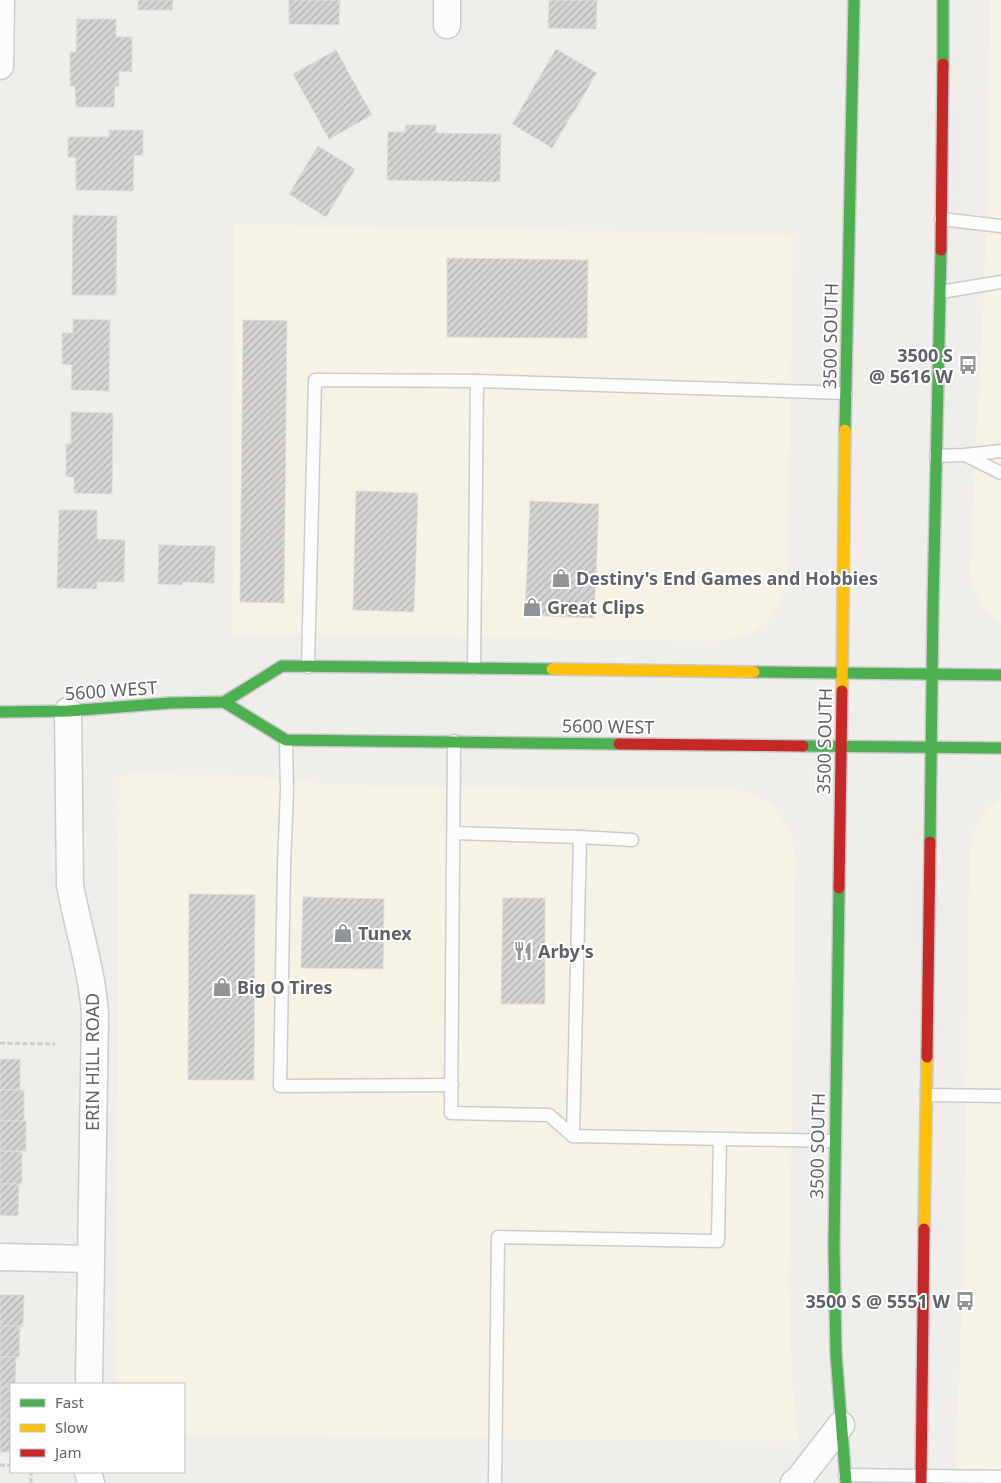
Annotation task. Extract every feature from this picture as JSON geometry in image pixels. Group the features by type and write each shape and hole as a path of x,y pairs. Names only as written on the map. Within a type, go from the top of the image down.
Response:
{"main road":[{"name":"3500 SOUTH","path":"846,1479 834,1300 846,393 854,0"},
{"path":"921,1480 932,674 941,292 943,0"},
{"path":"286,740 224,702 282,666 1001,675"},
{"name":"5600 WEST","path":"0,712 68,712 170,703 224,702"},
{"name":"5600 WEST","path":"286,740 1001,748"}],"street":[{"path":"0,66 1,0"},
{"name":"ERIN HILL ROAD","path":"68,712 70,885 88,961 95,1014 89,1383"},
{"path":"0,1257 90,1259"},
{"path":"794,1483 799,1480 841,1425"}],"lane":[{"path":"941,219 1001,226"},
{"path":"941,292 1001,282"},
{"path":"308,667 315,380 477,382 846,393"},
{"path":"474,668 477,382"},
{"path":"936,456 965,455 1001,450"},
{"path":"965,455 1001,473"},
{"path":"286,740 288,791 284,866 280,1086 452,1085"},
{"path":"454,741 451,1113 549,1115 573,1136 835,1141"},
{"path":"454,833 632,840"},
{"path":"573,1136 580,837"},
{"path":"927,1095 1001,1096"},
{"path":"494,1483 498,1237 718,1241 720,1139"},
{"path":"846,1479 921,1480 1001,1477"}],"path":[{"path":"0,1043 55,1044"}],"shaded area":[{"path":"990,0 1001,0 1001,622 984,607 974,588 970,573 987,226"},
{"path":"234,224 793,235 787,578 783,595 768,620 754,631 740,637 718,641 232,634"},
{"path":"136,774 255,776 328,785 729,789 752,794 773,806 788,828 795,856 789,1281 791,1365 798,1441 185,1436 185,1383 116,1383 119,777"},
{"path":"1001,798 1001,1483 955,1483 964,1274 970,851 974,832 980,819"}],"building":[{"path":"138,0 173,0 172,10 138,10"},
{"path":"289,0 340,0 339,25 289,24"},
{"path":"549,0 597,0 596,29 548,28"},
{"path":"77,19 116,19 116,37 132,37 132,72 119,71 119,86 115,86 114,107 76,107 75,86 70,86 70,52 76,52"},
{"path":"556,49 597,73 552,148 512,124"},
{"path":"336,50 372,115 329,139 293,74"},
{"path":"406,125 436,125 436,133 501,134 500,182 387,180 388,132 405,132"},
{"path":"109,130 143,130 143,156 134,155 133,191 76,190 76,158 68,157 68,137 109,137"},
{"path":"318,146 355,169 326,217 289,194"},
{"path":"73,215 117,216 116,295 72,295"},
{"path":"447,258 588,260 587,338 447,337"},
{"path":"73,319 110,320 109,391 71,390 72,365 62,364 62,333 73,333"},
{"path":"243,320 287,321 284,603 240,602"},
{"path":"71,412 113,413 112,494 74,493 74,477 66,477 66,444 71,444"},
{"path":"356,491 418,493 414,612 353,610"},
{"path":"530,501 599,504 594,618 525,615"},
{"path":"59,510 97,510 97,539 125,540 124,582 97,582 97,589 57,588"},
{"path":"159,545 215,546 214,583 182,582 182,585 158,584"},
{"name":"Big O Tires","path":"189,894 255,895 254,1080 188,1080"},
{"name":"Tunex","path":"303,897 384,899 383,969 301,968"},
{"name":"Arby's","path":"503,898 545,898 545,1004 501,1004"},
{"path":"0,1059 20,1059 20,1090 0,1090"},
{"path":"0,1090 24,1090 24,1121 0,1121"},
{"path":"0,1121 26,1121 26,1151 0,1151"},
{"path":"0,1151 22,1152 22,1184 0,1184"},
{"path":"0,1184 19,1184 18,1216 0,1215"},
{"path":"0,1295 24,1295 23,1327 0,1326"},
{"path":"0,1326 20,1326 19,1357 0,1357"},
{"path":"0,1357 16,1357 15,1383 10,1383 10,1387 0,1387"},
{"path":"0,1387 10,1387 10,1419 0,1419"},
{"path":"0,1419 10,1419 10,1452 0,1452"}],"traffic: fast":[{"path":"845,430 854,0"},
{"path":"943,0 943,64"},
{"path":"930,842 941,250"},
{"path":"0,712 68,711 170,703 224,702 282,666 552,669"},
{"path":"754,672 1001,675"},
{"path":"224,702 286,740 619,744"},
{"path":"803,746 1001,748"},
{"path":"839,888 834,1247 836,1354 846,1483"}],"traffic: slow":[{"path":"842,691 845,430"},
{"path":"552,669 754,672"},
{"path":"924,1229 927,1057"}],"traffic: jam":[{"path":"941,250 943,64"},
{"path":"839,888 842,691"},
{"path":"619,744 803,746"},
{"path":"927,1057 930,842"},
{"path":"921,1483 924,1229"}],"place":[{"name":"3500 S @ 5616 W","path":"968,365"},
{"name":"Destiny's End Games and Hobbies","path":"561,578"},
{"name":"Great Clips","path":"532,607"},
{"name":"Tunex","path":"343,933"},
{"name":"Arby's","path":"523,951"},
{"name":"Big O Tires","path":"222,987"},
{"name":"3500 S @ 5551 W","path":"965,1301"}]}
